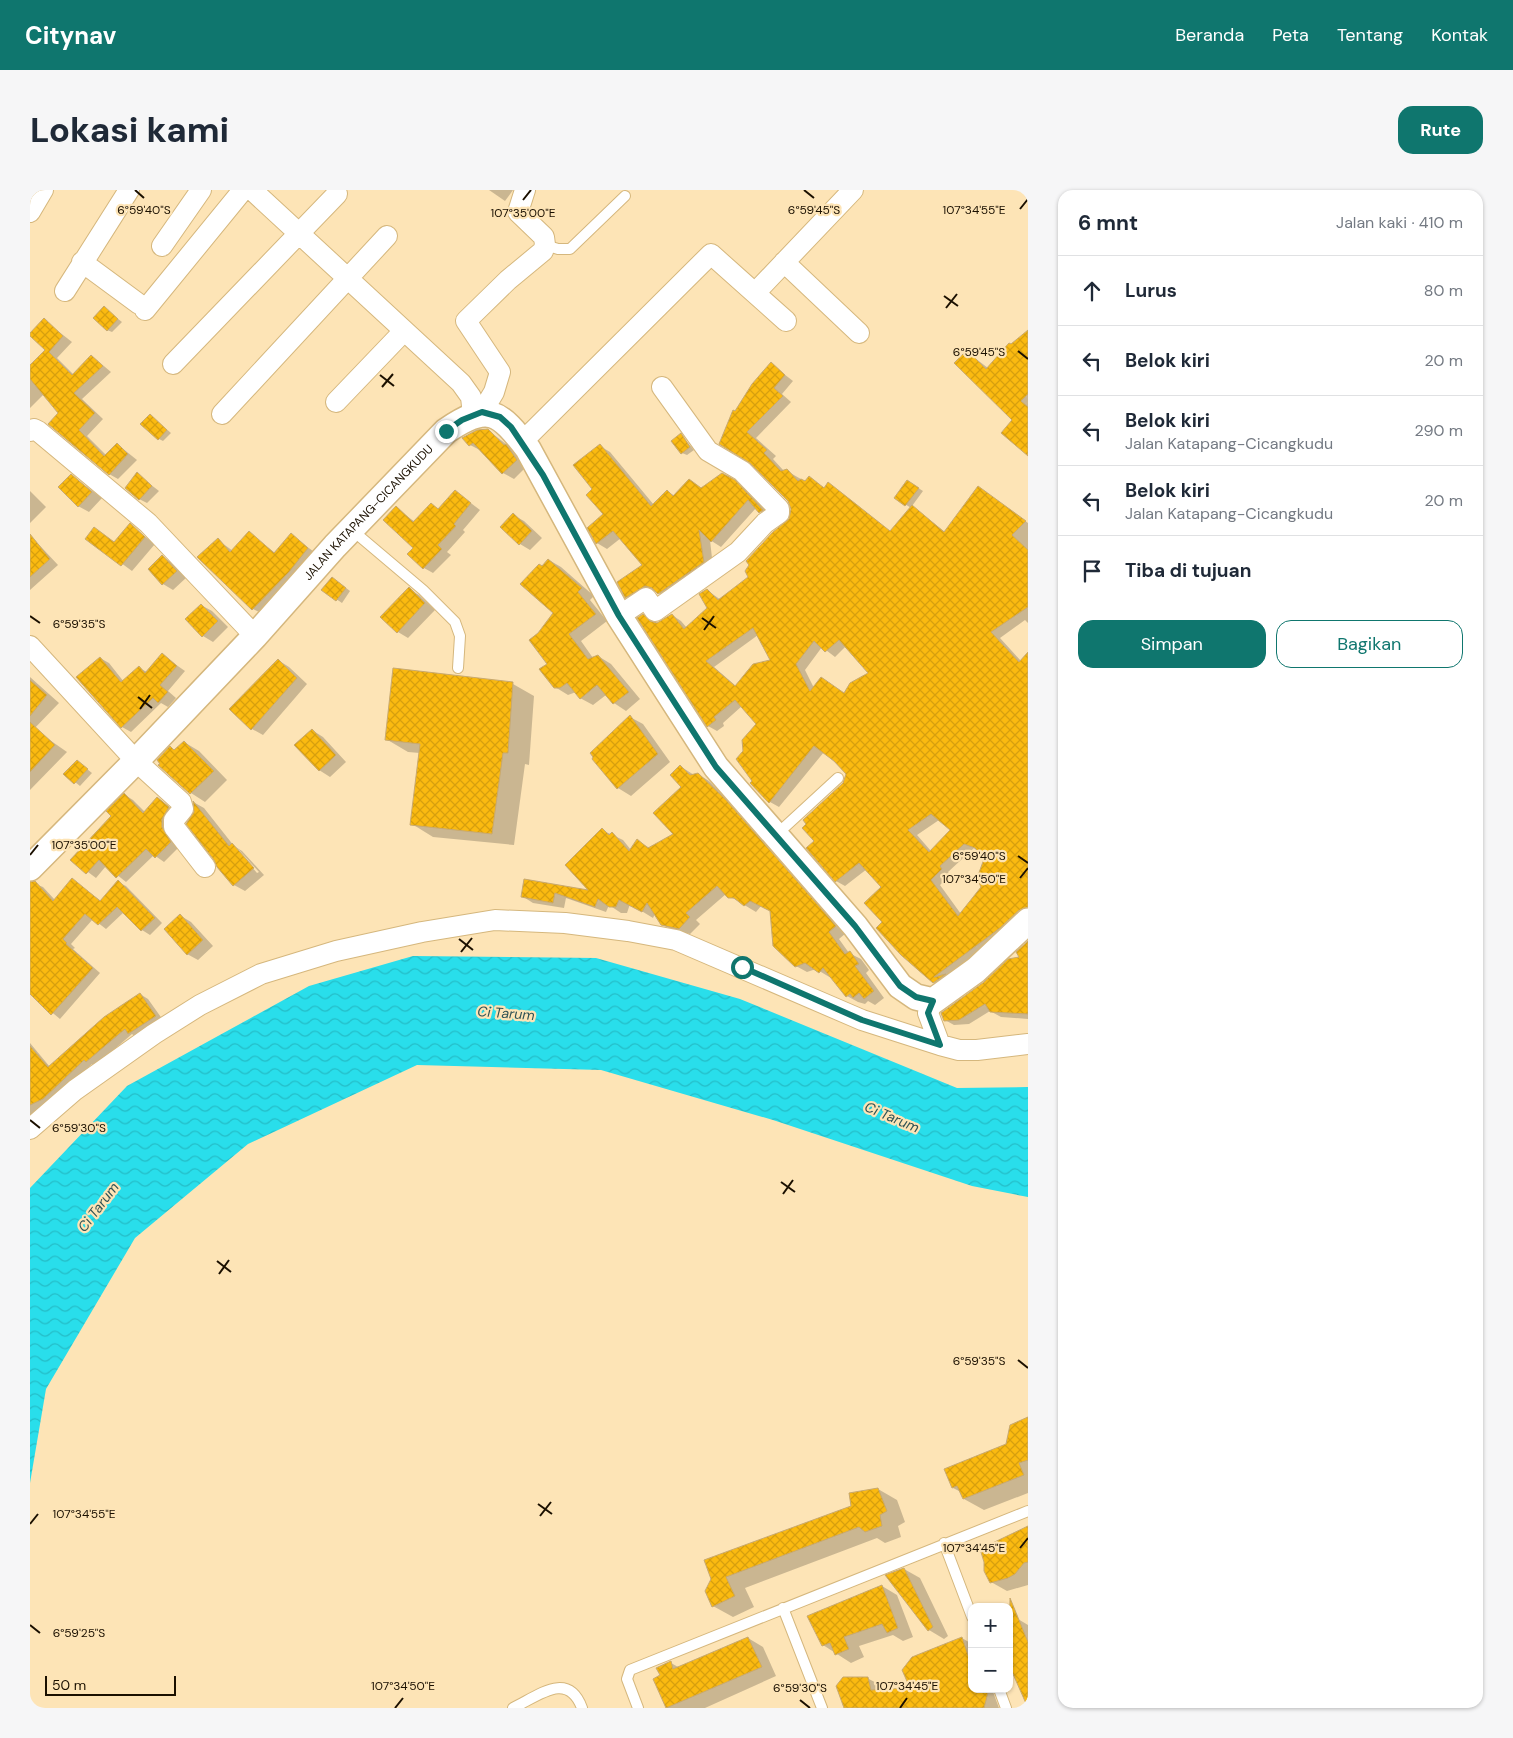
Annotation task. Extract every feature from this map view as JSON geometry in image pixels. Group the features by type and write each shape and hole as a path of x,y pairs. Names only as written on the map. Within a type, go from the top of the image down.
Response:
{"street":[{"path":"30,212 43,190"},
{"path":"64,291 130,190"},
{"path":"162,246 201,190"},
{"path":"82,262 142,307 243,190"},
{"path":"252,190 461,383 478,414"},
{"path":"478,414 494,392 500,372 466,321 508,280 542,251 545,245 544,237 518,212 525,190"},
{"path":"755,293 853,190"},
{"path":"173,364 336,194"},
{"path":"222,414 387,236"},
{"path":"522,442 711,254 786,321"},
{"path":"784,262 859,334"},
{"path":"336,402 404,331"},
{"path":"619,616 646,598 655,611 738,552 764,523 779,513 779,509 742,471 708,451 662,387"},
{"path":"478,414 500,417 511,427 522,442 619,616 716,767 855,926 900,986 916,997 933,1001"},
{"name":"JALAN KATAPANG-CICANGKUDU","path":"30,868 136,761 255,636 446,431 478,414"},
{"path":"30,431 34,429 38,431 148,523 255,636"},
{"path":"30,646 136,761 181,802 183,809 174,820 174,827 204,868"},
{"path":"30,1129 75,1090 154,1034 200,1005 261,974 336,951 422,932 495,920 565,923 628,931 676,940 862,1020 940,1045 959,1050 977,1050 1028,1044"},
{"path":"940,1045 928,1013 933,1001 976,970 1028,922"}],"lane":[{"path":"545,245 558,249 570,249 624,196"},
{"path":"352,530 423,590 455,622 460,636 458,668"},
{"path":"776,835 838,778"},
{"path":"638,1708 628,1679 630,1670 1028,1511"},
{"path":"944,1543 968,1606"},
{"path":"783,1608 822,1708"},
{"path":"513,1708 554,1688 567,1688 573,1692 582,1708"},
{"path":"1000,1693 1006,1708"}],"water":[{"name":"Ci Tarum","path":"413,956 596,958 740,999 957,1088 1028,1087 1028,1197 972,1186 773,1120 601,1070 417,1065 248,1144 135,1238 46,1389 30,1483 30,1188 127,1086 309,986"}],"building":[{"path":"104,306 118,319 107,331 93,318"},
{"path":"44,318 63,336 49,352 72,375 91,355 103,366 74,393 95,413 79,430 104,456 117,443 128,454 109,475 48,424 58,413 30,379 30,365 45,350 30,336 30,333"},
{"path":"1028,330 1028,394 1021,401 1028,407 1028,456 1001,433 1012,420 954,363 967,350 986,369 1009,343 1011,344"},
{"path":"771,362 785,375 774,388 783,396 747,432 767,450 764,453 781,471 787,469 798,481 801,479 805,481 809,476 824,488 828,482 890,531 912,505 944,532 978,486 1026,521 1012,535 1028,550 1028,607 991,632 1019,662 1028,652 1028,907 1018,911 1000,928 934,977 946,974 933,983 901,955 876,928 882,922 864,903 881,887 859,863 835,882 806,848 814,841 802,828 806,824 803,820 843,783 846,774 834,761 814,746 769,803 750,783 752,781 736,759 743,751 742,740 756,724 735,700 714,717 716,720 707,727 637,618 643,614 650,621 657,623 672,614 684,629 707,608 699,594 707,589 718,600 748,577 745,571 749,565 746,561 773,532 789,519 791,509 788,501 750,463 719,444 733,410 735,411 752,384","holes":["753,628 770,660 753,664 735,686 706,661","839,640 868,673 850,683 844,693 821,677 810,691 796,664 814,641 825,652","931,814 950,830 929,852 908,830","964,844 975,848 984,859 977,878 981,887 958,916 931,880 942,869 940,866"]},
{"path":"150,414 167,430 158,440 140,424"},
{"path":"488,429 504,445 506,444 517,460 502,474 473,443 469,446 462,438 477,430"},
{"path":"681,433 690,447 681,454 671,441"},
{"path":"600,444 651,506 667,490 673,496 689,479 701,488 722,473 735,480 763,510 759,513 748,500 711,542 699,530 704,562 658,594 652,588 645,586 625,598 617,582 642,565 613,531 596,544 587,528 603,514 586,495 592,489 573,465"},
{"path":"137,472 152,486 139,500 125,488"},
{"path":"71,474 92,492 78,507 58,487"},
{"path":"907,480 919,488 905,506 894,498"},
{"path":"455,490 471,503 454,524 456,526 438,545 442,549 423,569 407,554 413,548 383,520 396,506 413,522 431,503 438,509"},
{"path":"513,513 532,531 519,545 500,527"},
{"path":"130,523 145,537 121,566 85,539 94,527 114,542"},
{"path":"249,531 274,553 291,533 308,548 289,572 252,610 197,557 218,538 230,552"},
{"path":"30,534 50,559 30,577"},
{"path":"162,555 177,571 162,585 148,569"},
{"path":"548,559 582,588 578,592 596,614 569,634 588,659 598,655 629,692 613,704 597,685 580,699 567,683 560,688 554,688 539,669 547,664 529,640 538,633 553,613 520,584 539,564 542,566"},
{"path":"332,577 346,588 336,601 321,590"},
{"path":"409,587 425,603 397,633 380,617"},
{"path":"201,604 218,621 202,637 185,619"},
{"path":"162,653 177,666 160,685 168,692 158,703 153,698 121,728 76,677 100,657 121,682 139,666 145,673"},
{"path":"278,659 297,678 251,730 229,709"},
{"path":"393,668 513,682 508,753 503,753 492,834 410,825 420,744 385,740"},
{"path":"30,680 47,695 30,716"},
{"path":"630,715 658,754 617,789 592,759 593,757 590,753"},
{"path":"30,722 55,745 30,772"},
{"path":"312,729 336,755 319,771 294,745"},
{"path":"184,741 214,771 190,794 158,765 160,764 157,760 170,746 174,750"},
{"path":"77,760 88,769 74,784 63,774"},
{"path":"680,765 690,775 698,773 726,800 818,905 836,926 829,932 845,954 850,951 859,964 855,966 874,991 864,999 859,993 853,998 850,994 846,997 823,968 819,973 805,963 795,967 773,946 770,911 750,901 744,906 734,898 728,898 717,886 686,913 690,917 679,929 661,925 647,903 642,912 619,900 616,907 609,907 598,899 595,907 555,893 553,903 521,897 524,879 588,890 565,865 602,828 609,835 612,832 629,851 637,839 648,848 673,834 653,813 681,787 670,775"},
{"path":"124,793 143,813 157,797 169,807 162,819 162,827 171,842 155,858 146,849 116,878 99,860 86,874 70,860 111,816 106,811"},
{"path":"193,801 229,846 232,843 254,868 233,886 186,824 194,812"},
{"path":"72,878 100,901 118,880 155,918 141,931 117,907 98,925 85,914 63,939 66,944 93,968 51,1015 30,994 30,882 35,881 53,901"},
{"path":"180,914 203,940 187,955 164,929"},
{"path":"1028,941 1028,1014 990,1012 985,1004 959,1020 944,1021 941,1013 984,982 1008,959 1019,957 1016,952"},
{"path":"140,993 156,1016 128,1034 125,1029 86,1062 84,1060 43,1099 30,1105 30,1046 48,1067 104,1017"},
{"path":"1028,1417 1028,1460 1019,1463 1024,1475 963,1499 957,1486 952,1488 944,1469 1006,1444 1010,1425"},
{"path":"878,1488 887,1511 880,1515 882,1526 865,1532 859,1527 726,1577 735,1596 712,1607 705,1591 711,1579 704,1560 851,1506 849,1493"},
{"path":"1028,1526 1028,1562 1024,1563 1015,1574 1008,1578 990,1583 984,1571 984,1562 980,1549"},
{"path":"904,1568 933,1627 928,1631 885,1575"},
{"path":"882,1585 898,1628 887,1633 882,1624 844,1637 849,1649 835,1655 830,1643 822,1646 807,1616"},
{"path":"1013,1605 1028,1642 1028,1708 1013,1674"},
{"path":"748,1637 762,1667 666,1708 653,1679 660,1675 656,1668 671,1661 673,1669"},
{"path":"962,1637 968,1655 968,1693 988,1693 984,1708 844,1708 836,1686 843,1677 868,1677 871,1690 910,1688 902,1670 912,1657"}],"route":[{"path":"446,431 462,420 482,412 500,417 511,427 528,449 543,475 619,616 716,767 855,926 900,986 916,997 933,1001 928,1013 940,1045 862,1020 742,967"}]}
